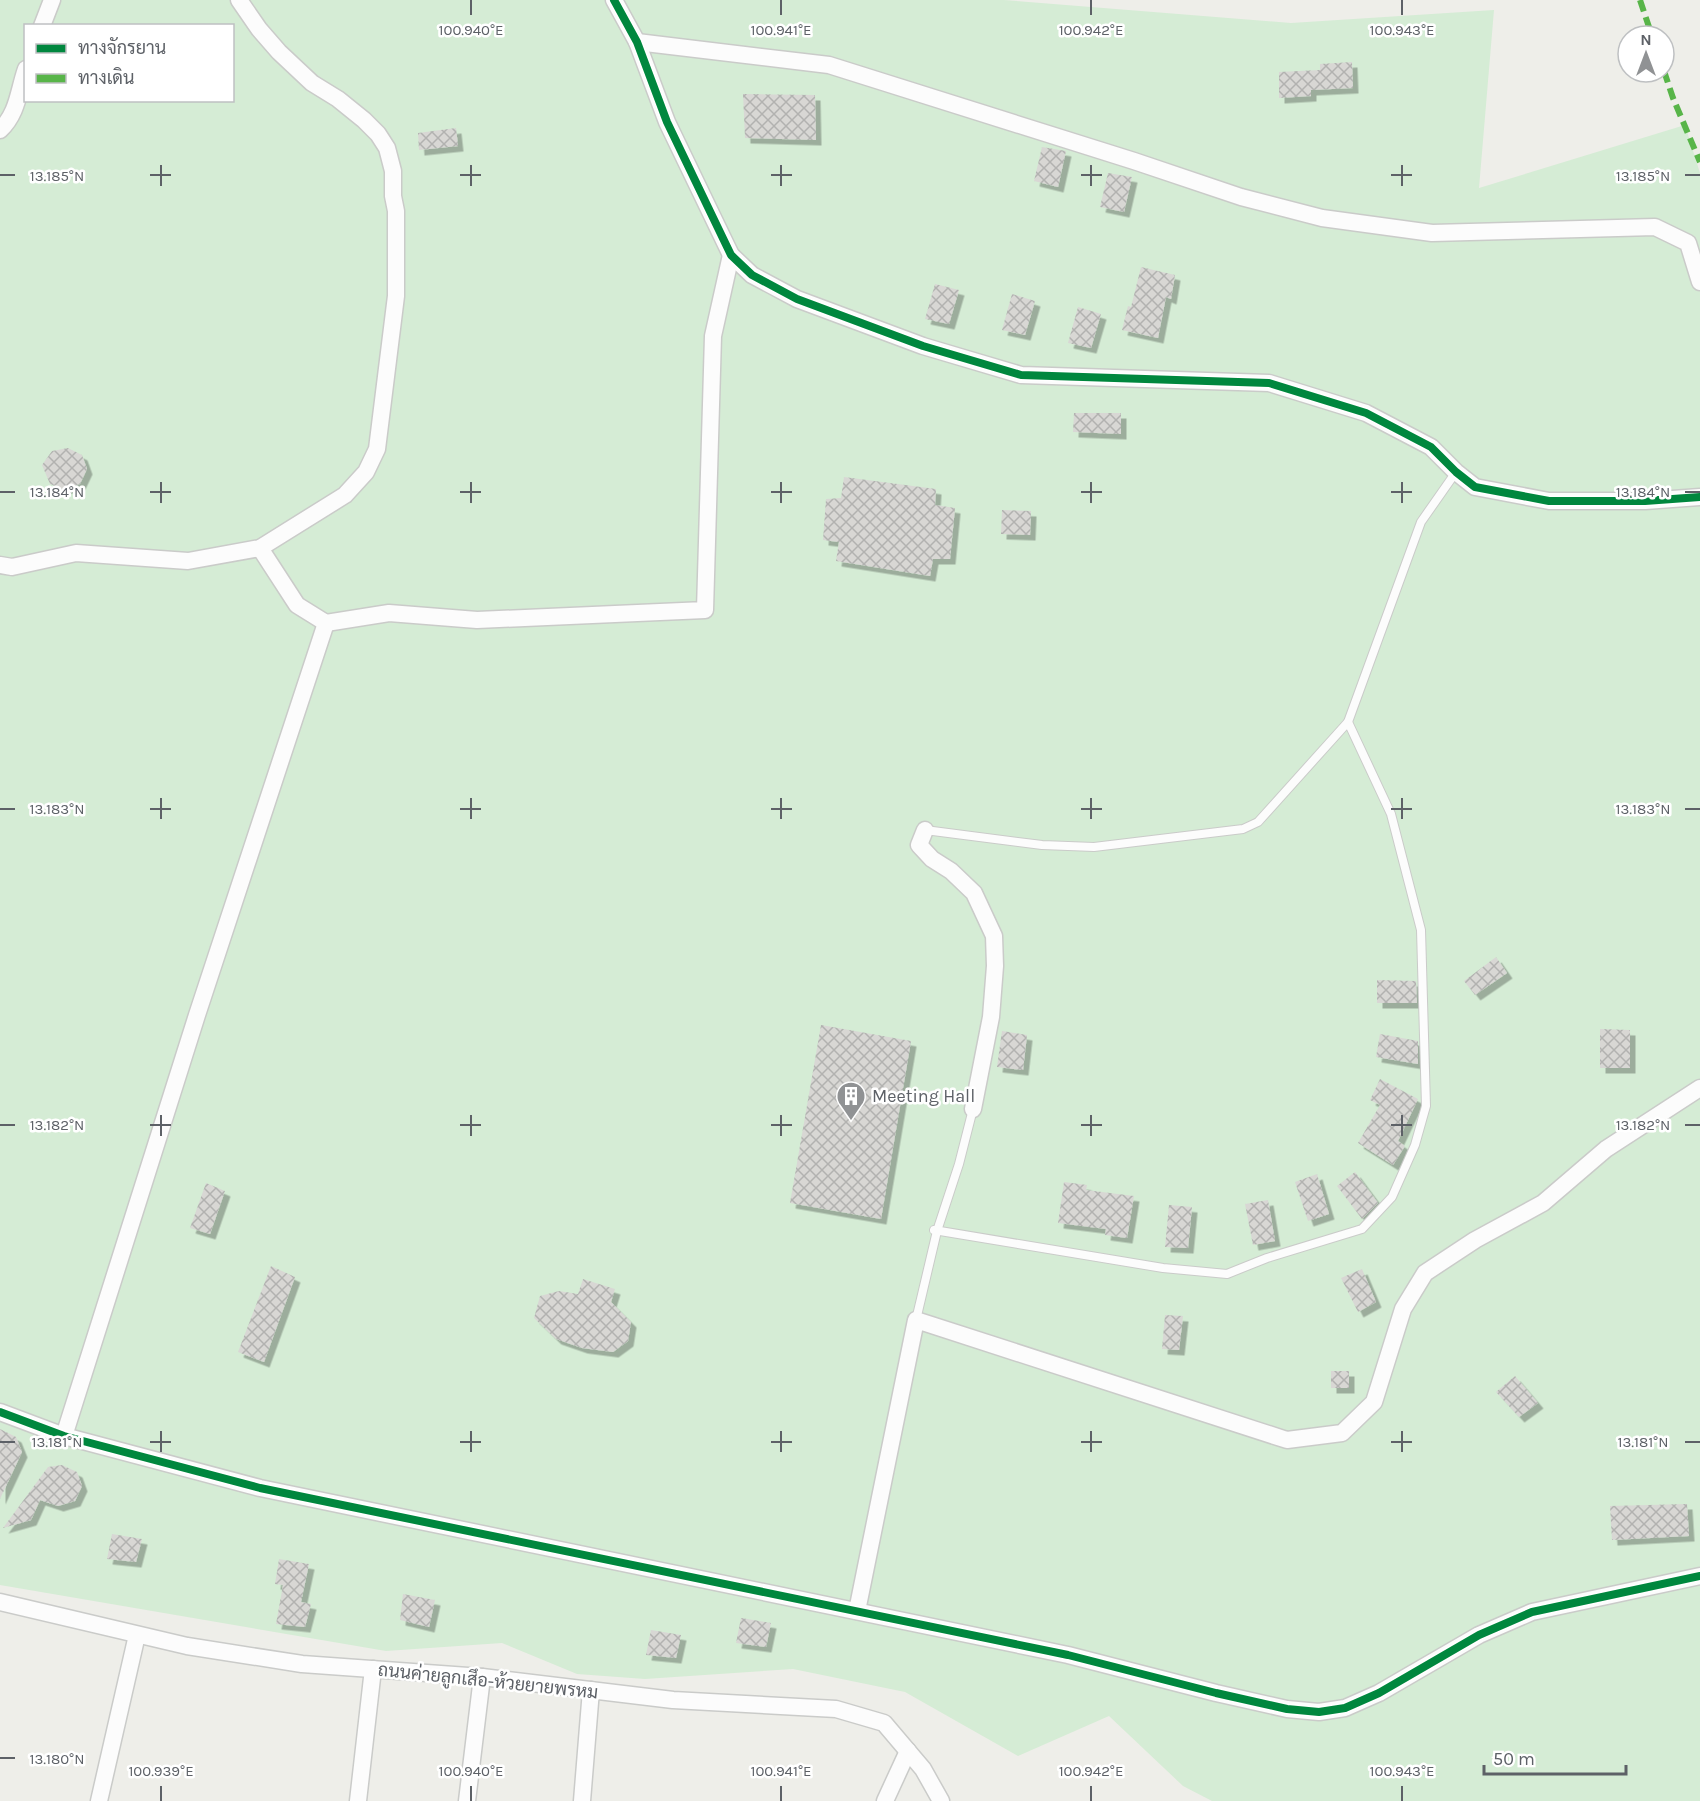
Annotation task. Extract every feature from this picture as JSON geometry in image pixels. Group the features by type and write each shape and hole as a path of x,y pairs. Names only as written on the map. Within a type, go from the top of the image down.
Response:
{"street":[{"path":"43,24 52,0"},
{"path":"0,565 12,567 76,553 188,561 260,548 345,495 366,472 377,449 396,296 396,211 393,196 393,171 387,148 378,134 338,99 312,83 279,52 259,29 239,0"},
{"path":"614,0 638,42 667,122 731,255 752,274 797,299 923,346 1021,375 1269,383 1366,413 1431,447 1475,487 1549,501 1645,501 1700,497"},
{"path":"638,42 829,65 1134,160 1241,197 1322,218 1432,233 1655,227 1688,243 1700,282"},
{"path":"0,130 8,122 17,104 24,77"},
{"path":"260,548 297,605 326,623 389,613 477,620 705,610 713,336 731,255"},
{"path":"64,1436 197,1015 326,623"},
{"path":"925,830 919,845 932,859 951,871 974,892 994,936 995,966 991,1017 973,1109"},
{"path":"856,1611 916,1320 1287,1440 1342,1433 1374,1402 1403,1309 1425,1273 1475,1240 1543,1203 1606,1149 1700,1088"},
{"path":"0,1412 64,1436 260,1488 1068,1655 1226,1696 1287,1709 1319,1712 1345,1708 1379,1694 1479,1635 1532,1612 1700,1576"},
{"name":"ถนนค่ายลูกเสึอ-ห้วยยายพรหม","path":"0,1602 187,1646 302,1664 482,1677 673,1700 836,1709 884,1723 923,1769 941,1801"},
{"path":"99,1801 137,1635"},
{"path":"358,1801 373,1669"},
{"path":"467,1801 482,1677"},
{"path":"582,1801 591,1690"},
{"path":"885,1801 908,1751"}],"lane":[{"path":"925,830 1042,845 1094,847 1243,829 1258,822 1348,723 1421,522 1456,472"},
{"path":"936,1231 1163,1268 1227,1274 1267,1258 1362,1229 1392,1197 1415,1145 1426,1106 1421,930 1391,814 1348,723"},
{"path":"916,1320 936,1231 959,1164 973,1109"}],"green space":[{"path":"0,0 1004,0 1291,23 1494,10 1479,188 1685,125 1700,173 1700,1801 1212,1801 1183,1786 1109,1716 1018,1756 905,1692 793,1669 645,1679 577,1674 502,1643 386,1651 0,1585"}],"building":[{"path":"1352,62 1353,88 1311,90 1311,96 1279,98 1279,72 1320,70 1320,64"},
{"path":"743,94 815,95 816,140 745,138"},
{"path":"456,128 458,146 419,150 418,133"},
{"path":"1042,147 1066,151 1058,187 1034,181"},
{"path":"1108,173 1132,177 1124,212 1100,207"},
{"path":"1141,267 1175,275 1171,299 1166,297 1158,338 1122,330 1128,306 1131,307"},
{"path":"935,284 959,290 949,324 925,319"},
{"path":"1012,294 1035,301 1025,335 1002,330"},
{"path":"1078,307 1101,314 1091,348 1068,343"},
{"path":"1074,413 1121,413 1121,434 1073,432"},
{"path":"68,448 82,455 87,469 80,484 63,489 50,484 42,465 52,451"},
{"path":"844,477 936,489 935,505 955,508 950,559 933,559 930,576 836,561 839,542 823,540 826,499 841,498"},
{"path":"1002,510 1031,511 1030,535 1001,534"},
{"path":"1496,957 1507,973 1475,995 1464,981"},
{"path":"1377,980 1416,981 1417,1003 1377,1003"},
{"name":"Meeting Hall","path":"821,1025 911,1041 881,1219 790,1203"},
{"path":"1600,1029 1630,1030 1630,1068 1600,1068"},
{"path":"1002,1031 1027,1035 1023,1070 997,1067"},
{"path":"1380,1034 1418,1041 1418,1064 1376,1057"},
{"path":"1380,1079 1418,1099 1398,1141 1405,1146 1393,1165 1358,1143 1380,1105 1370,1100"},
{"path":"1355,1172 1378,1203 1362,1219 1337,1186"},
{"path":"1317,1174 1329,1214 1308,1221 1295,1182"},
{"path":"1064,1182 1087,1185 1086,1190 1134,1196 1127,1238 1105,1235 1106,1229 1058,1223"},
{"path":"206,1183 225,1191 210,1234 190,1228"},
{"path":"1268,1200 1275,1241 1253,1245 1245,1204"},
{"path":"1169,1205 1192,1207 1188,1248 1165,1247"},
{"path":"271,1266 295,1277 264,1362 238,1352"},
{"path":"1362,1269 1376,1302 1358,1312 1341,1278"},
{"path":"583,1279 615,1289 611,1302 631,1322 628,1341 613,1352 582,1348 556,1339 534,1318 540,1296 559,1291 578,1294"},
{"path":"1165,1315 1183,1316 1179,1350 1162,1349"},
{"path":"1331,1371 1349,1371 1349,1388 1331,1388"},
{"path":"1515,1376 1538,1403 1519,1417 1496,1392"},
{"path":"0,1429 16,1437 22,1452 0,1499"},
{"path":"62,1465 77,1472 82,1486 75,1501 58,1506 40,1500 31,1520 3,1528 48,1467"},
{"path":"1687,1504 1689,1536 1612,1540 1610,1506"},
{"path":"112,1534 142,1539 136,1562 107,1559"},
{"path":"279,1559 309,1564 301,1602 311,1604 305,1627 276,1624 283,1585 275,1584"},
{"path":"403,1594 435,1600 429,1627 400,1620"},
{"path":"741,1618 771,1623 766,1647 736,1643"},
{"path":"651,1630 681,1635 676,1658 646,1655"}],"marked path":[{"path":"1640,0 1648,24"},
{"path":"1668,84 1700,162"}],"cycle path":[{"path":"614,0 637,42 667,122 731,255 752,275 797,299 923,346 1021,375 1269,383 1366,413 1431,447 1475,487 1549,501 1645,501 1700,497"},
{"path":"0,1412 64,1436 260,1488 1068,1655 1287,1709 1319,1712 1345,1708 1379,1693 1479,1635 1532,1612 1700,1576"}],"place":[{"name":"Meeting Hall","path":"851,1122"}]}
